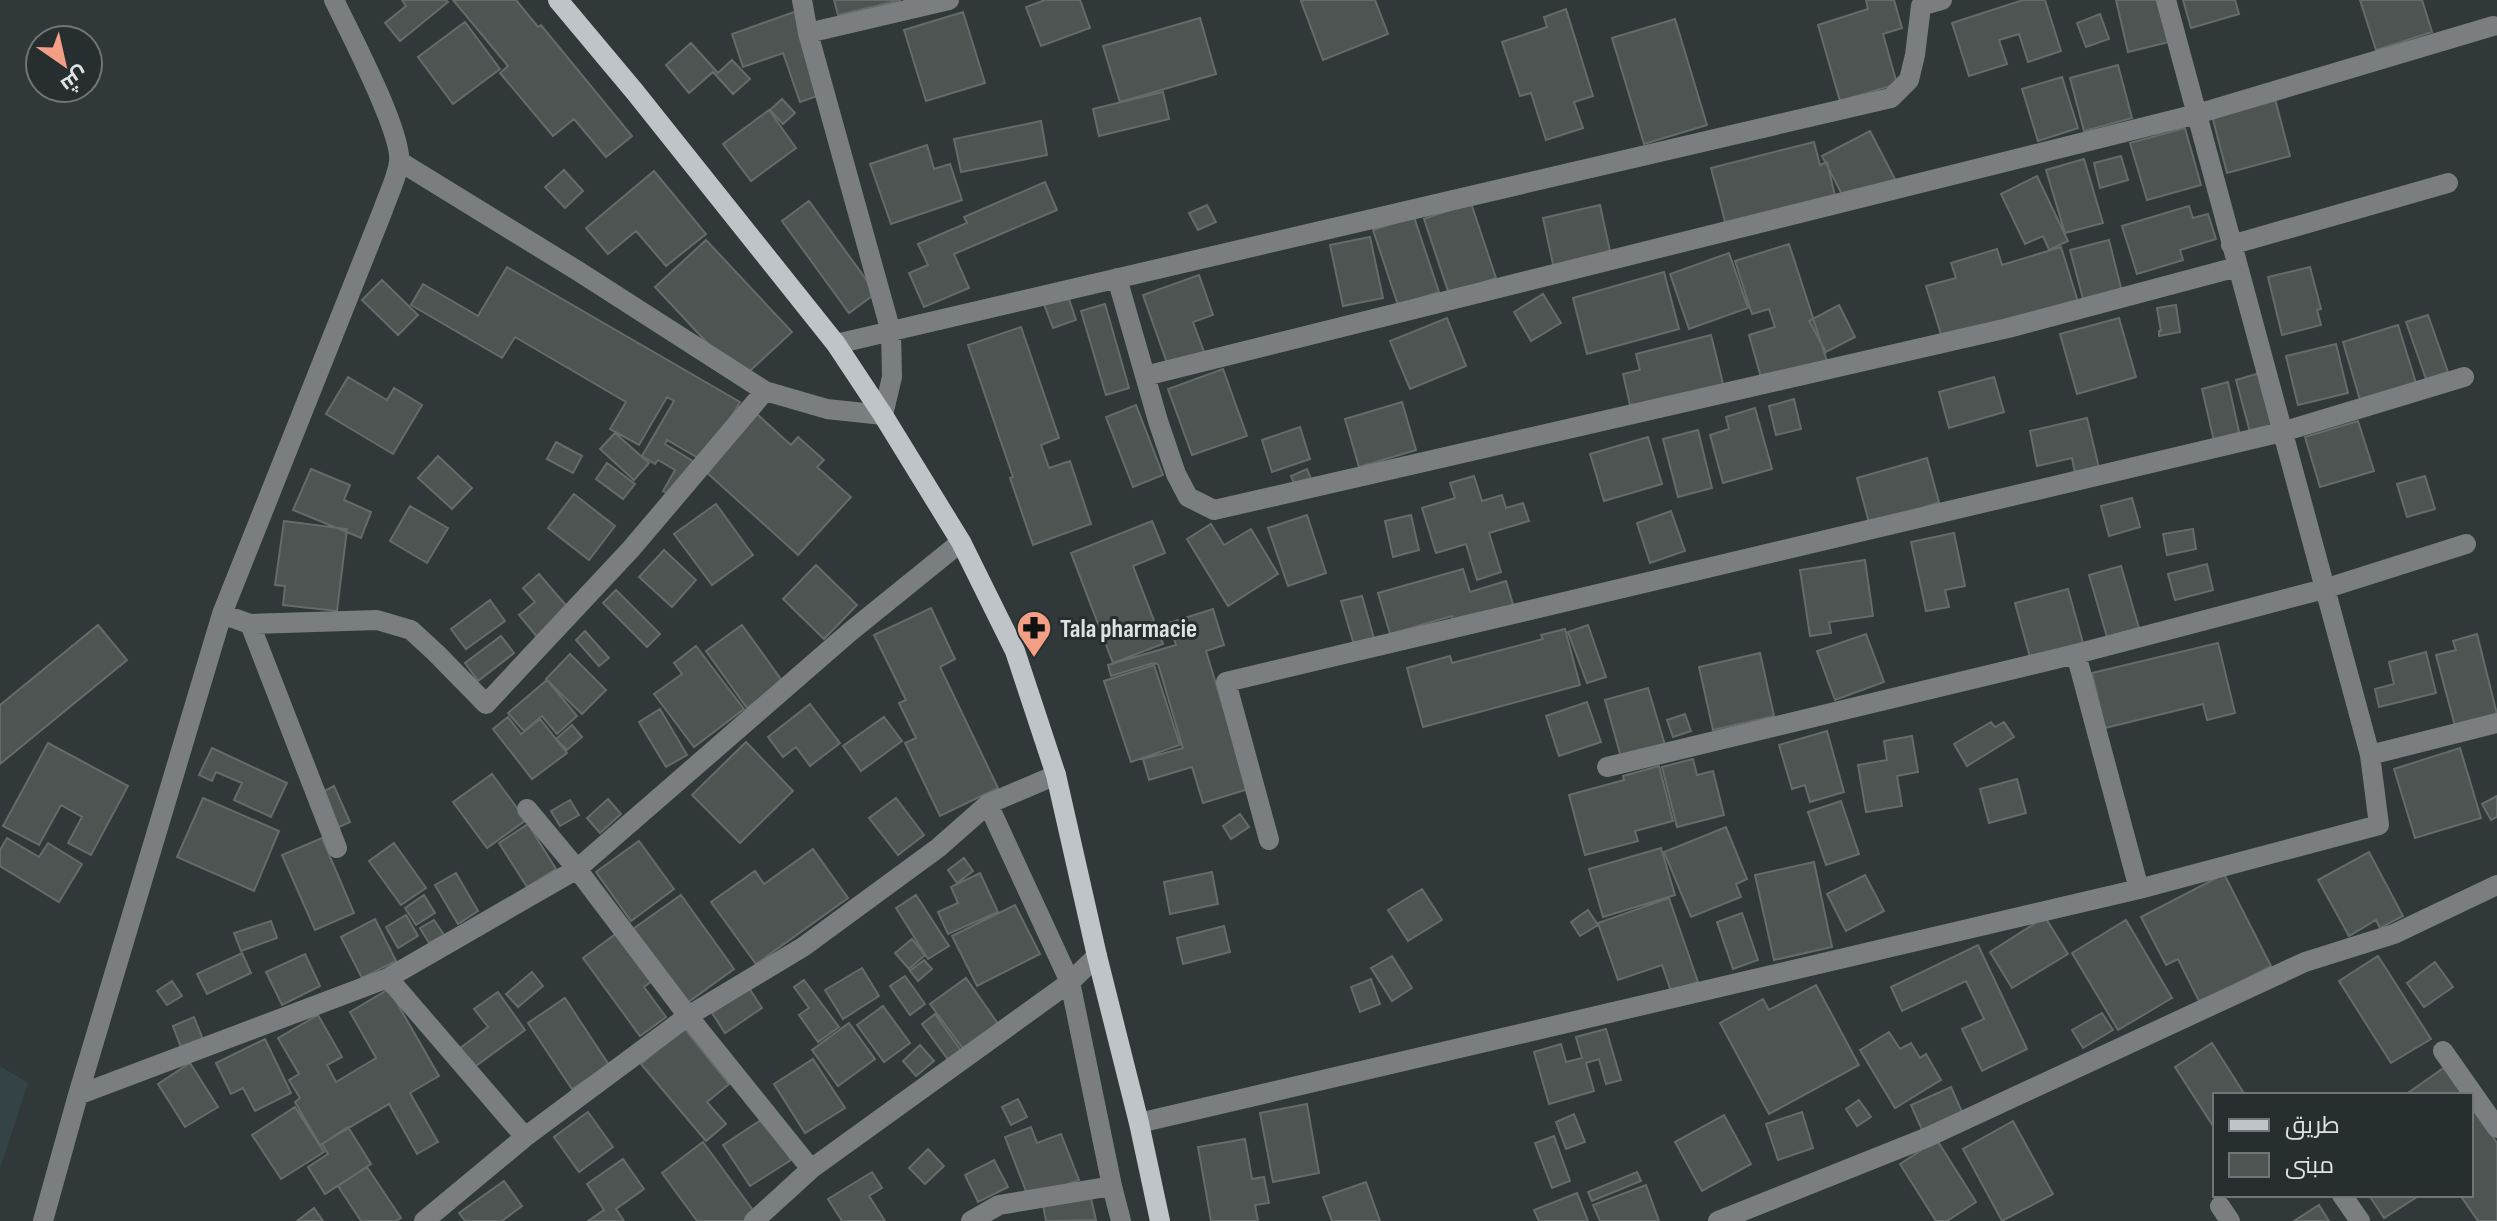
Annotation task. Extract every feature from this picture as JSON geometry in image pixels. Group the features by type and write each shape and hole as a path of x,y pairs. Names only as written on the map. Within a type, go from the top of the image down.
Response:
{"main road":[{"path":"558,0 836,344 961,542 1015,651 1056,775 1160,1221"}],"street":[{"path":"43,1221 222,614 383,210 399,161 389,122 334,0"},
{"path":"399,161 765,391 827,409 883,415 892,377 891,332 808,33 802,0"},
{"path":"808,33 949,0"},
{"path":"836,344 1891,98 1909,80 1921,6 1942,0"},
{"path":"1139,1123 2139,889 2379,825 2370,755 2166,0"},
{"path":"1145,376 2197,114 2493,26"},
{"path":"2231,245 2448,183"},
{"path":"1117,278 1158,421 1182,485 1188,497 1214,510 2008,328 2237,267"},
{"path":"1269,840 1226,682 2282,432 2464,377"},
{"path":"222,614 250,624 377,620 411,630 486,704 631,549 765,391"},
{"path":"78,1095 388,978 577,869 851,631 961,542"},
{"path":"1607,767 2076,654 2324,589 2466,544"},
{"path":"250,624 337,848"},
{"path":"2076,654 2139,889"},
{"path":"2370,755 2497,723"},
{"path":"433,1218 525,1137 688,1016 803,947 938,848 988,804 1056,775"},
{"path":"988,804 1070,982 1121,1221"},
{"path":"527,809 811,1169"},
{"path":"1718,1221 1928,1137 2305,962 2394,934 2497,885"},
{"path":"754,1221 811,1169 1070,982 1097,956"},
{"path":"388,978 525,1137"},
{"path":"2443,1051 2472,1093"},
{"path":"2473,1094 2497,1128"},
{"path":"971,1221 999,1205 1112,1186"},
{"path":"2343,1197 2360,1221"}],"shaded area":[{"path":"0,1066 28,1083 0,1169"}],"building":[{"path":"402,0 448,2 400,41 385,23 406,6"},
{"path":"453,0 516,0 538,27 541,25 632,136 606,157 574,119 553,136 500,73 508,66"},
{"path":"834,0 901,0 838,15"},
{"path":"1045,0 1080,0 1090,28 1041,46 1026,7"},
{"path":"1375,0 1388,34 1323,60 1301,1"},
{"path":"1866,0 1894,0 1902,28 1883,34 1897,84 1840,101 1818,25 1868,9"},
{"path":"2023,0 2045,0 2061,51 2028,62 2019,34 1999,40 2007,64 1969,76 1952,23"},
{"path":"2116,0 2163,0 2173,41 2128,52"},
{"path":"2183,0 2235,0 2239,14 2191,28"},
{"path":"2360,0 2422,0 2432,32 2376,50"},
{"path":"1566,9 1593,96 1574,102 1583,128 1546,140 1531,93 1520,96 1502,42 1547,27 1544,17"},
{"path":"797,11 826,93 800,102 783,53 743,67 732,34"},
{"path":"963,12 985,83 926,101 904,30"},
{"path":"2100,14 2109,39 2086,47 2077,23"},
{"path":"1200,18 1216,74 1120,102 1103,46"},
{"path":"1675,19 1707,125 1644,144 1612,38"},
{"path":"465,22 500,69 453,104 418,57"},
{"path":"691,43 718,73 732,60 750,79 733,94 713,72 689,93 666,65"},
{"path":"2118,65 2132,118 2084,131 2070,78"},
{"path":"2062,77 2078,128 2038,141 2022,89"},
{"path":"1163,92 1169,119 1099,136 1093,109"},
{"path":"2274,95 2290,156 2227,173 2211,112"},
{"path":"782,99 795,113 783,124 770,110"},
{"path":"769,110 796,148 751,181 723,144"},
{"path":"1041,121 1047,155 961,172 954,139"},
{"path":"2185,128 2201,185 2147,200 2130,143"},
{"path":"1870,131 1897,183 1849,208 1822,156"},
{"path":"1814,142 1820,165 1827,162 1836,200 1727,229 1711,168"},
{"path":"927,145 934,169 950,164 962,200 891,224 870,164"},
{"path":"2121,156 2128,180 2100,188 2094,163"},
{"path":"2084,159 2103,223 2065,233 2046,170"},
{"path":"564,170 583,191 565,208 545,187"},
{"path":"654,171 706,234 666,266 636,231 608,254 586,228"},
{"path":"2037,176 2068,241 2049,250 2043,236 2025,244 2001,194"},
{"path":"1045,182 1057,210 954,254 969,288 924,307 909,273 928,265 918,244 967,223 964,217"},
{"path":"809,201 876,293 849,313 782,221"},
{"path":"1471,203 1496,278 1449,294 1424,219"},
{"path":"1207,205 1216,222 1198,230 1189,213"},
{"path":"1600,205 1611,256 1554,269 1543,218"},
{"path":"2189,206 2193,218 2208,214 2216,239 2180,250 2183,260 2137,274 2122,226"},
{"path":"1414,217 1439,292 1398,305 1373,230"},
{"path":"1370,237 1383,298 1343,306 1330,245"},
{"path":"706,240 792,332 741,379 655,287"},
{"path":"2109,240 2123,296 2085,306 2070,250"},
{"path":"1789,244 1829,367 1764,388 1749,335 1775,327 1769,309 1752,314 1735,261"},
{"path":"2061,247 2079,305 1945,347 1926,286 1956,278 1951,263 1997,249 2002,265"},
{"path":"1729,253 1748,308 1689,329 1670,274"},
{"path":"507,267 740,402 705,462 667,440 665,444 701,466 681,501 663,491 675,470 658,460 655,464 642,456 674,401 667,397 639,445 610,429 626,402 515,337 502,358 411,305 423,284 478,316"},
{"path":"2310,267 2321,309 2317,310 2321,325 2282,335 2268,277"},
{"path":"1664,272 1679,329 1587,354 1573,298"},
{"path":"1199,275 1213,315 1193,322 1204,352 1168,366 1143,295"},
{"path":"382,280 418,315 398,335 362,300"},
{"path":"1543,294 1561,323 1531,341 1514,312"},
{"path":"1068,296 1076,320 1053,328 1044,304"},
{"path":"1105,304 1129,388 1106,395 1081,311"},
{"path":"1839,305 1855,337 1826,352 1809,321"},
{"path":"2176,305 2180,332 2159,336 2157,308"},
{"path":"2428,315 2448,372 2426,379 2406,322"},
{"path":"1447,318 1466,366 1410,389 1390,341"},
{"path":"2119,318 2136,377 2077,394 2060,334"},
{"path":"2398,325 2416,383 2360,400 2343,342"},
{"path":"1021,327 1059,438 1041,445 1049,468 1070,461 1091,524 1033,545 968,345"},
{"path":"1711,335 1725,392 1630,405 1623,374 1640,370 1636,354"},
{"path":"2336,344 2348,393 2298,405 2286,356"},
{"path":"1223,369 1247,436 1192,455 1168,389"},
{"path":"2260,373 2274,426 2250,432 2236,380"},
{"path":"348,377 387,400 394,388 422,405 393,454 326,414"},
{"path":"1994,377 2004,412 1949,428 1939,392"},
{"path":"2228,382 2240,436 2214,441 2202,389"},
{"path":"1794,399 1801,429 1776,435 1769,406"},
{"path":"1402,402 1416,450 1359,467 1345,419"},
{"path":"1136,405 1163,475 1133,487 1106,417"},
{"path":"1755,408 1772,469 1723,483 1710,435 1729,429 1726,417"},
{"path":"757,414 791,445 798,437 824,460 817,467 851,497 798,555 705,471"},
{"path":"2087,418 2100,472 2076,478 2072,458 2037,466 2030,431"},
{"path":"2358,421 2374,471 2320,487 2305,437"},
{"path":"1300,427 1310,459 1272,472 1262,440"},
{"path":"1698,430 1712,488 1678,497 1663,439"},
{"path":"615,433 649,463 634,480 600,449"},
{"path":"1648,437 1662,484 1604,501 1590,454"},
{"path":"556,442 582,456 573,473 547,459"},
{"path":"438,456 472,488 452,509 418,478"},
{"path":"1927,458 1939,502 1870,526 1857,478"},
{"path":"607,463 635,484 623,499 596,479"},
{"path":"311,469 350,485 344,500 371,512 361,538 293,510"},
{"path":"1307,469 1313,484 1297,491 1291,476"},
{"path":"1474,476 1482,501 1502,495 1506,508 1523,503 1529,521 1489,533 1501,572 1477,580 1466,544 1436,553 1422,508 1455,498 1450,483"},
{"path":"2425,476 2435,509 2407,517 2397,484"},
{"path":"574,494 615,526 589,560 548,528"},
{"path":"2132,498 2140,527 2109,536 2101,506"},
{"path":"716,504 753,555 712,585 674,534"},
{"path":"410,506 448,528 427,563 390,541"},
{"path":"1671,511 1685,551 1650,563 1637,523"},
{"path":"1307,515 1326,573 1288,586 1268,528"},
{"path":"1411,515 1419,550 1393,557 1385,521"},
{"path":"284,521 347,529 337,611 283,605 285,586 275,585"},
{"path":"1152,521 1165,553 1133,566 1163,644 1113,663 1071,553"},
{"path":"1211,524 1224,545 1251,529 1278,574 1228,606 1187,539"},
{"path":"2193,529 2196,549 2167,555 2163,534"},
{"path":"1954,533 1965,586 1945,590 1949,607 1926,611 1911,542"},
{"path":"664,550 696,580 672,607 639,577"},
{"path":"1865,560 1873,616 1829,622 1831,633 1810,636 1800,570"},
{"path":"2207,564 2213,590 2175,600 2168,574"},
{"path":"816,565 857,605 824,639 783,599"},
{"path":"2121,566 2139,628 2107,637 2089,575"},
{"path":"1463,569 1470,592 1506,581 1515,611 1456,629 1452,616 1390,634 1378,593"},
{"path":"539,574 576,617 543,644 519,615 535,602 523,588"},
{"path":"2068,589 2083,643 2030,657 2015,603"},
{"path":"616,590 660,634 647,647 603,603"},
{"path":"1362,596 1375,642 1355,648 1341,601"},
{"path":"490,600 505,621 466,649 451,629"},
{"path":"931,608 955,659 940,667 998,788 940,816 905,743 916,738 899,703 906,700 874,635"},
{"path":"1213,609 1224,645 1206,651 1248,789 1203,803 1192,767 1149,780 1143,759 1183,748 1158,664 1111,676 1108,665 1176,645 1169,623"},
{"path":"98,625 127,660 0,764 0,705"},
{"path":"742,625 783,682 747,708 706,651"},
{"path":"1588,625 1606,677 1587,683 1568,632"},
{"path":"1565,629 1580,685 1423,727 1407,668 1450,656 1452,663 1543,639 1541,635"},
{"path":"585,631 609,658 599,666 576,640"},
{"path":"1866,634 1884,682 1835,700 1817,651"},
{"path":"2477,634 2497,714 2455,726 2436,655 2456,650 2453,641"},
{"path":"501,636 514,653 478,681 465,663"},
{"path":"2218,643 2235,713 2207,720 2203,704 2105,728 2092,673"},
{"path":"696,646 744,709 694,747 654,694 682,674 674,663"},
{"path":"2426,652 2436,693 2379,707 2375,689 2394,684 2389,662"},
{"path":"1760,653 1774,716 1713,730 1699,667"},
{"path":"570,654 606,690 582,714 546,679"},
{"path":"1154,665 1180,745 1131,762 1104,681"},
{"path":"547,680 577,716 557,734 542,716 524,731 508,713"},
{"path":"1648,688 1665,745 1621,757 1605,700"},
{"path":"1587,702 1601,742 1559,756 1546,716"},
{"path":"810,704 840,743 810,766 796,747 783,757 768,737"},
{"path":"660,709 687,755 666,767 639,722"},
{"path":"1685,714 1691,731 1673,737 1667,720"},
{"path":"508,717 521,734 540,719 567,753 532,779 493,729"},
{"path":"884,717 902,741 861,771 843,746"},
{"path":"1991,722 1995,727 2004,722 2014,737 1967,766 1954,744"},
{"path":"572,725 582,737 567,750 556,739"},
{"path":"1827,731 1844,792 1810,802 1805,785 1792,789 1779,745"},
{"path":"1912,736 1918,772 1897,776 1902,806 1866,812 1858,765 1887,760 1884,741"},
{"path":"746,742 793,791 740,843 692,795"},
{"path":"48,743 128,786 91,855 68,843 82,817 61,805 39,845 3,826"},
{"path":"212,748 287,783 271,817 234,800 242,783 216,772 212,781 199,775"},
{"path":"2460,748 2481,818 2415,838 2394,769"},
{"path":"1693,759 1697,775 1713,771 1724,815 1677,827 1662,767"},
{"path":"1659,766 1673,821 1635,831 1638,841 1585,855 1569,795 1624,780 1623,776"},
{"path":"492,774 526,820 487,848 453,802"},
{"path":"2017,779 2026,813 1989,823 1980,789"},
{"path":"334,786 350,822 335,829 319,794"},
{"path":"2497,796 2497,817 2491,820 2482,804"},
{"path":"203,798 279,831 254,891 177,857"},
{"path":"896,798 924,835 898,855 869,818"},
{"path":"608,799 621,814 600,833 587,818"},
{"path":"570,800 579,815 560,826 551,811"},
{"path":"1841,801 1859,854 1826,865 1808,812"},
{"path":"1240,814 1249,827 1231,839 1223,826"},
{"path":"528,824 556,869 527,887 499,843"},
{"path":"1726,827 1747,879 1736,884 1741,897 1691,917 1664,852"},
{"path":"7,838 39,857 48,843 82,864 59,902 0,866 0,850"},
{"path":"322,838 354,913 315,930 282,855"},
{"path":"639,841 674,889 631,921 596,872"},
{"path":"394,843 426,888 401,905 369,861"},
{"path":"1661,848 1675,895 1603,917 1589,869"},
{"path":"813,849 848,898 756,964 711,902 755,871 764,884"},
{"path":"2369,852 2403,916 2380,928 2376,920 2349,936 2318,880"},
{"path":"964,858 973,871 957,883 948,870"},
{"path":"1814,862 1832,947 1774,960 1755,875"},
{"path":"1212,872 1218,904 1170,914 1164,882"},
{"path":"456,873 478,911 458,924 435,885"},
{"path":"980,873 998,912 948,934 938,912 958,903 951,887"},
{"path":"2224,874 2271,966 2200,1003 2178,959 2166,965 2141,917"},
{"path":"1865,875 1884,911 1846,931 1827,894"},
{"path":"1422,889 1442,920 1408,941 1388,910"},
{"path":"424,895 435,913 416,925 405,908"},
{"path":"681,895 734,969 687,1003 633,929"},
{"path":"916,895 949,946 928,959 896,908"},
{"path":"1669,898 1698,982 1671,991 1662,965 1618,980 1598,923"},
{"path":"1015,905 1040,954 977,986 952,936"},
{"path":"1588,910 1598,925 1580,936 1571,922"},
{"path":"1742,913 1758,960 1733,969 1717,922"},
{"path":"406,915 418,936 398,948 386,927"},
{"path":"2045,917 2068,954 2012,988 1990,952"},
{"path":"375,919 396,961 362,978 341,937"},
{"path":"434,920 444,935 429,943 420,928"},
{"path":"2126,920 2172,998 2118,1030 2072,953"},
{"path":"271,921 277,938 241,951 234,933"},
{"path":"1224,926 1230,952 1183,964 1177,938"},
{"path":"617,933 652,981 644,987 666,1017 640,1036 583,958"},
{"path":"912,939 925,955 909,969 895,953"},
{"path":"1978,945 2027,1049 1982,1071 1962,1029 1984,1019 1966,981 1902,1011 1891,987"},
{"path":"242,953 251,973 207,994 197,974"},
{"path":"305,954 320,986 282,1005 266,972"},
{"path":"1392,956 1412,988 1392,1001 1371,968"},
{"path":"2378,956 2431,1039 2391,1063 2339,981"},
{"path":"924,960 932,969 918,981 910,971"},
{"path":"2435,962 2453,987 2424,1007 2407,983"},
{"path":"862,968 879,996 843,1019 825,990"},
{"path":"532,972 543,986 518,1007 506,994"},
{"path":"905,976 925,1004 910,1015 890,986"},
{"path":"966,978 999,1025 964,1050 930,1004"},
{"path":"1371,979 1380,1004 1360,1012 1351,987"},
{"path":"804,980 839,1027 818,1042 799,1015 809,1008 794,987"},
{"path":"172,981 182,996 167,1005 157,991"},
{"path":"1816,985 1859,1065 1769,1114 1720,1023 1763,999 1769,1010"},
{"path":"749,988 762,1008 725,1033 712,1013"},
{"path":"389,989 439,1076 410,1093 438,1142 417,1154 389,1104 320,1145 295,1102 300,1098 289,1080 299,1074 278,1038 318,1015 342,1057 327,1065 336,1082 376,1058 350,1012"},
{"path":"498,992 525,1030 473,1068 459,1049 488,1027 474,1009"},
{"path":"565,998 609,1065 572,1089 528,1023"},
{"path":"883,1006 910,1043 884,1062 857,1025"},
{"path":"2102,1013 2113,1030 2083,1048 2072,1030"},
{"path":"935,1014 962,1052 949,1061 922,1024"},
{"path":"194,1017 204,1042 182,1050 173,1026"},
{"path":"849,1023 875,1059 838,1086 812,1050"},
{"path":"684,1028 729,1084 707,1102 726,1124 706,1141 641,1064"},
{"path":"1606,1029 1621,1080 1606,1084 1599,1059 1586,1063 1594,1091 1549,1104 1534,1052 1561,1044 1566,1062 1582,1058 1576,1037"},
{"path":"1889,1032 1900,1049 1911,1043 1920,1058 1926,1054 1941,1080 1895,1108 1860,1050"},
{"path":"265,1039 291,1093 255,1111 243,1088 231,1094 216,1063"},
{"path":"2212,1043 2244,1093 2213,1093 2213,1126 2175,1067"},
{"path":"920,1045 934,1061 916,1076 903,1061"},
{"path":"813,1059 845,1108 805,1133 774,1084"},
{"path":"190,1063 218,1107 185,1127 158,1084"},
{"path":"2445,1067 2463,1093 2408,1093"},
{"path":"1951,1087 1962,1112 1922,1130 1911,1105"},
{"path":"1018,1099 1027,1117 1011,1125 1002,1107"},
{"path":"1859,1100 1871,1117 1857,1126 1846,1109"},
{"path":"1307,1104 1319,1173 1273,1182 1260,1113"},
{"path":"295,1107 324,1152 281,1179 252,1135"},
{"path":"2473,1108 2497,1143 2497,1221 2478,1221 2461,1197 2473,1197"},
{"path":"588,1112 613,1147 579,1172 554,1137"},
{"path":"1802,1112 1813,1148 1778,1160 1766,1124"},
{"path":"1574,1114 1585,1142 1566,1149 1556,1122"},
{"path":"1724,1115 1751,1164 1702,1191 1675,1142"},
{"path":"764,1118 791,1160 750,1186 723,1145"},
{"path":"2013,1121 2053,1194 2002,1221 1963,1149"},
{"path":"348,1127 371,1164 325,1194 308,1167 328,1154 322,1144"},
{"path":"1031,1127 1037,1143 1061,1134 1079,1180 1029,1199 1005,1137"},
{"path":"1554,1136 1570,1181 1552,1188 1535,1143"},
{"path":"1245,1139 1252,1179 1264,1177 1269,1203 1255,1205 1258,1221 1211,1221 1198,1147"},
{"path":"1937,1140 1976,1202 1947,1221 1936,1221 1900,1164"},
{"path":"703,1142 758,1217 753,1221 697,1221 662,1173"},
{"path":"928,1149 944,1166 925,1184 909,1168"},
{"path":"623,1159 644,1189 616,1209 624,1221 588,1221 604,1210 587,1184"},
{"path":"994,1160 1008,1187 978,1202 965,1175"},
{"path":"367,1167 401,1218 396,1221 361,1221 338,1186"},
{"path":"872,1172 882,1188 869,1196 885,1221 842,1221 828,1199"},
{"path":"1637,1172 1641,1181 1592,1201 1588,1192"},
{"path":"504,1181 522,1206 502,1221 465,1221 459,1213"},
{"path":"1366,1182 1380,1221 1332,1221 1323,1197"},
{"path":"1646,1185 1659,1221 1600,1221 1593,1205"},
{"path":"1577,1193 1588,1221 1539,1221 1534,1210"},
{"path":"1090,1194 1096,1220 1046,1221 1043,1205"},
{"path":"2370,1197 2417,1197 2384,1218"},
{"path":"2319,1205 2329,1221 2294,1221"},
{"path":"314,1208 323,1221 297,1221"}],"place":[{"name":"Tala pharmacie","path":"1034,659"}]}
